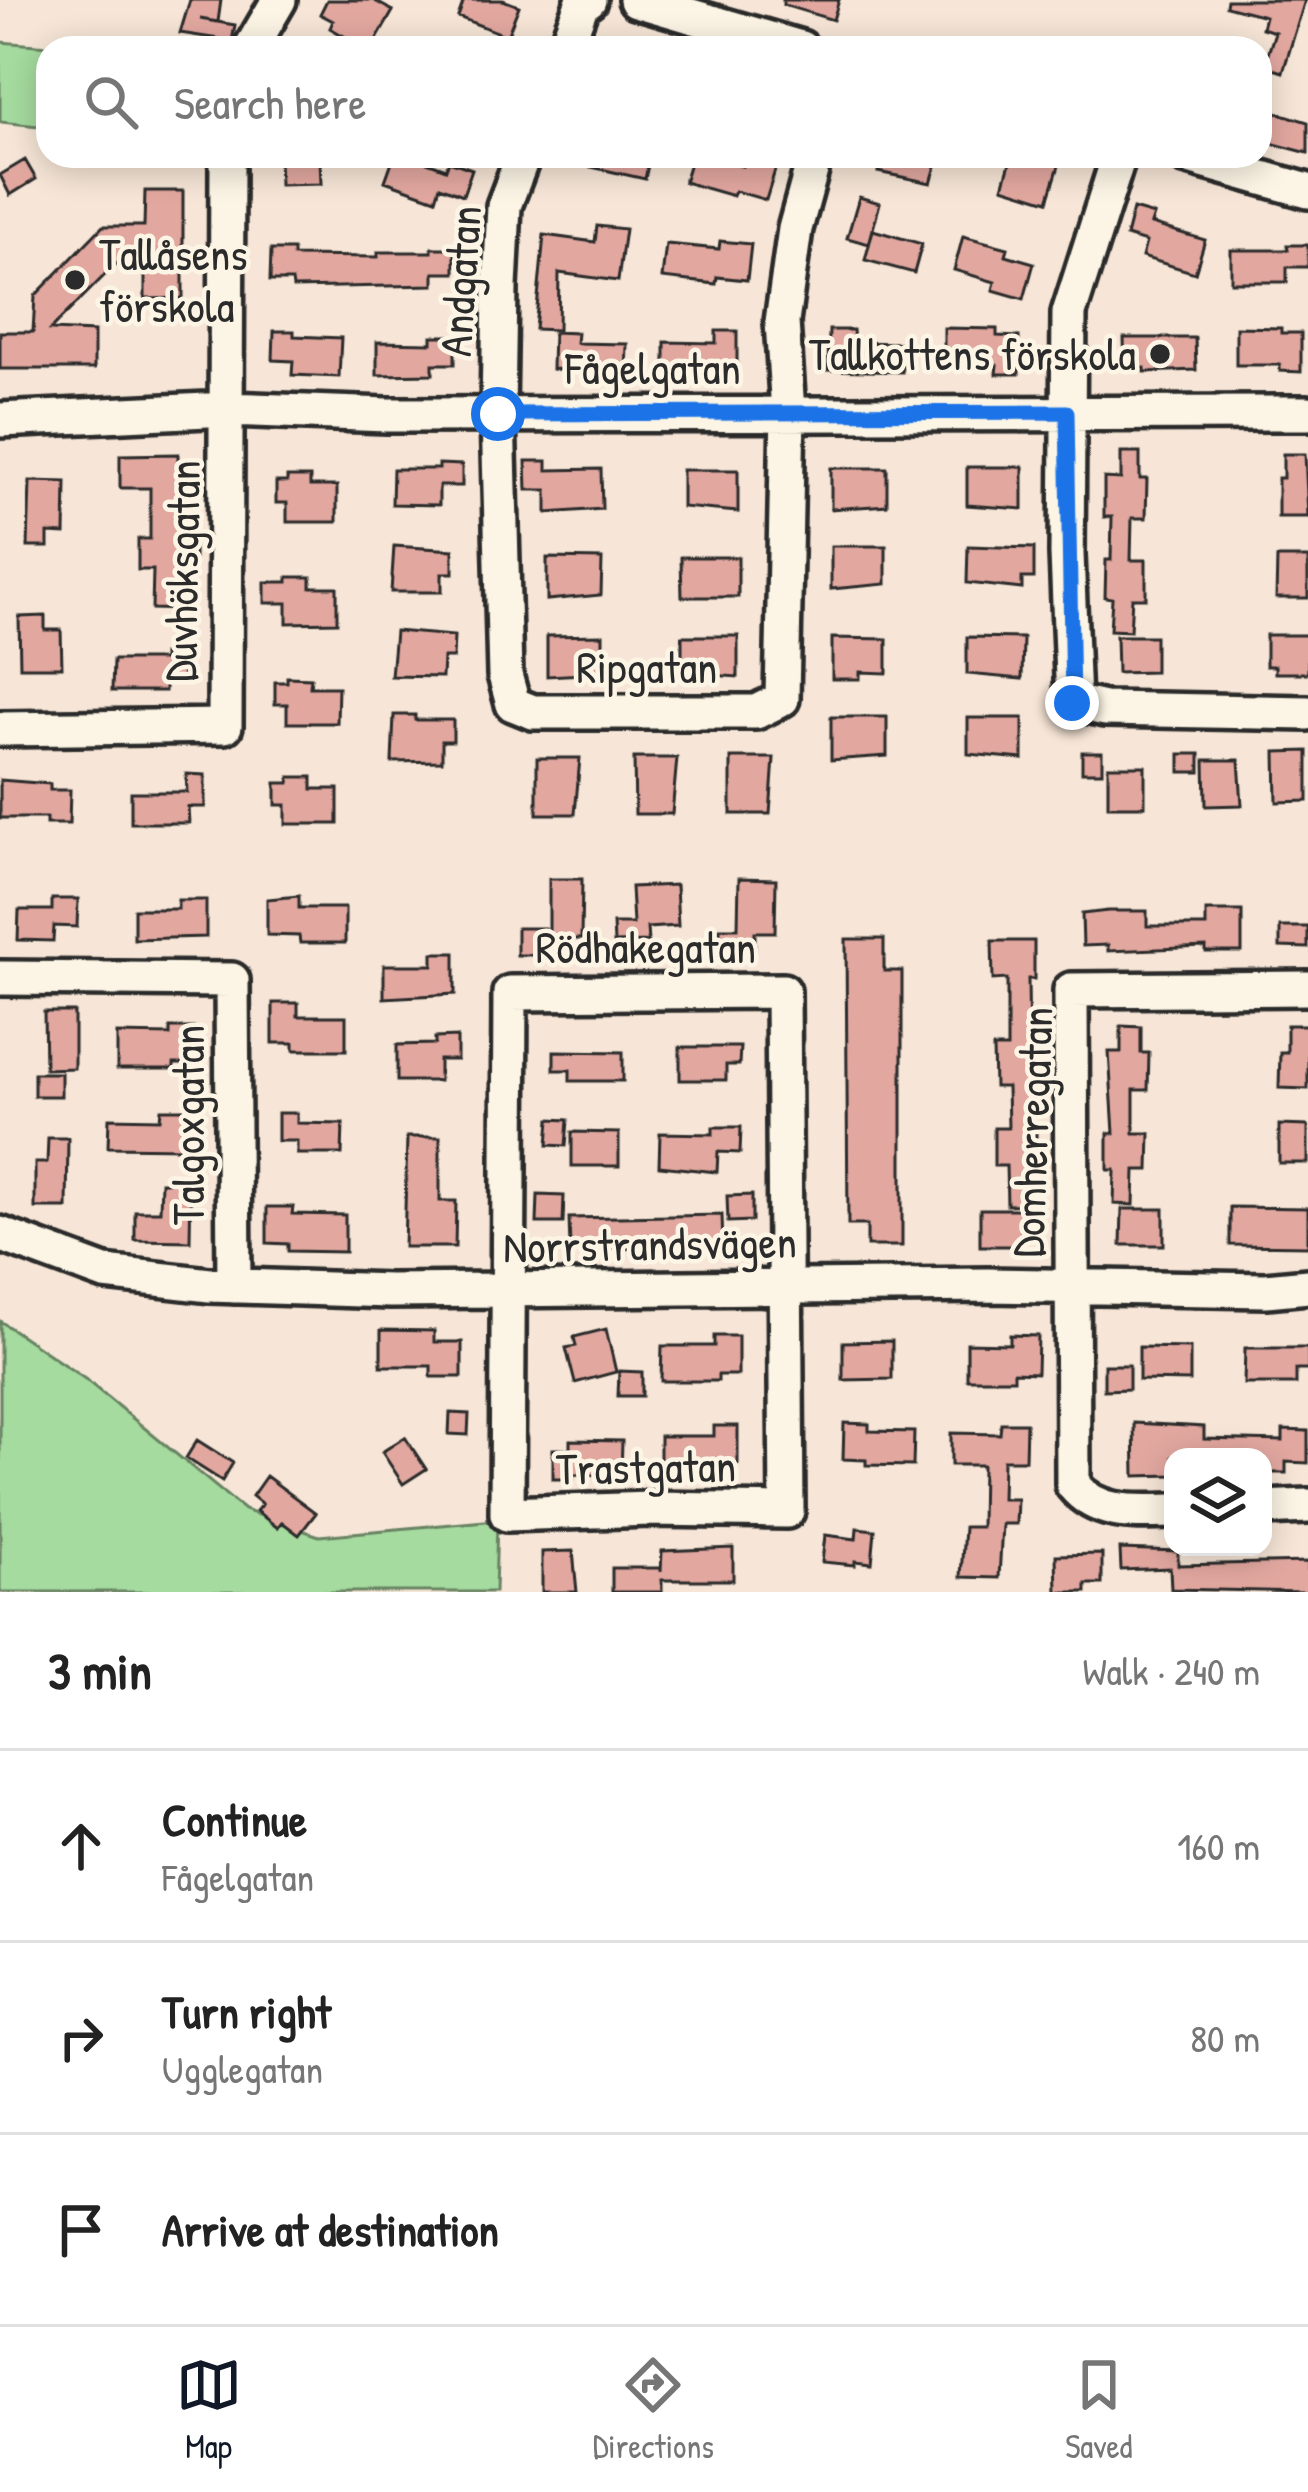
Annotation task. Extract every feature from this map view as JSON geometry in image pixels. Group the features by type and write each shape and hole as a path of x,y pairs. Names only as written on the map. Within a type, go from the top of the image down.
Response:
{"street":[{"path":"258,36 279,0"},
{"path":"570,36 583,1 589,0"},
{"path":"636,0 760,36"},
{"path":"227,168 228,409"},
{"name":"Andgatan","path":"498,414 504,206 518,168"},
{"path":"788,412 782,322 795,230 812,168"},
{"path":"1115,168 1069,314 1072,703 1105,709 1308,713"},
{"path":"1228,168 1308,190"},
{"name":"Fågelgatan","path":"0,421 228,409 387,415 1308,413"},
{"name":"Duvhöksgatan","path":"0,730 225,726 228,409"},
{"name":"Ripgatan","path":"498,414 505,675 513,704 533,712 755,712 782,699 788,412"},
{"name":"Talgoxgatan","path":"0,979 232,980 234,1286"},
{"name":"Domherregatan","path":"1073,1287 1072,990 1308,988"},
{"name":"Rödhakegatan","path":"507,1291 510,993 783,991 788,1288"},
{"name":"Norrstrandsvägen","path":"0,1234 105,1273 234,1286 507,1291 1266,1290 1308,1286"},
{"path":"1073,1287 1073,1485 1087,1502 1130,1513 1164,1511"},
{"name":"Trastgatan","path":"507,1291 507,1514 787,1511 788,1288"},
{"path":"1272,1508 1308,1506"}],"green space":[{"path":"0,42 36,45 36,126 0,122"},
{"path":"0,1321 85,1379 244,1510 319,1536 497,1520 495,1592 0,1592"}],"building":[{"path":"190,0 221,0 218,22 200,19 235,25 233,36 180,33"},
{"path":"327,0 373,0 393,11 379,36 344,36 330,28 333,21 320,14"},
{"path":"464,0 503,0 519,6 507,36 458,17"},
{"path":"783,0 839,0 833,20 783,5"},
{"path":"1227,0 1305,0 1283,72 1272,69 1275,32 1262,28 1265,16 1226,6"},
{"path":"1272,111 1308,122 1308,153 1272,143"},
{"path":"25,160 36,179 10,195 0,175"},
{"path":"279,168 320,168 321,184 280,185"},
{"path":"390,168 472,169 463,195 440,186 436,199 385,181"},
{"path":"596,168 647,168 645,179"},
{"path":"688,168 776,168 766,200 684,182"},
{"path":"879,168 935,168 931,183 878,172"},
{"path":"1009,168 1058,168 1048,201 1003,187"},
{"name":"Tallåsens förskola","path":"145,191 183,191 183,298 145,299 145,264 117,263 50,330 94,332 94,369 0,369 0,332 33,332 35,296 103,226 144,226"},
{"path":"859,197 880,203 869,244 847,238"},
{"path":"1133,209 1154,215 1151,224 1205,240 1195,273 1142,257 1146,242 1126,236"},
{"path":"597,226 625,229 618,281 559,273 558,330 535,329 544,235 595,242"},
{"path":"873,230 922,244 914,273 865,260"},
{"path":"963,236 1008,248 1006,255 1034,263 1024,299 993,290 995,282 954,270"},
{"path":"720,241 751,244 747,280 717,277 716,284 662,278 666,244 719,249"},
{"path":"1287,245 1308,245 1308,267 1287,267 1287,282 1231,282 1231,250 1288,250"},
{"path":"432,248 455,248 455,273 434,273 434,285 293,288 292,281 270,281 271,250 293,250 293,256 378,257 378,252 432,252"},
{"path":"1236,327 1301,333 1301,372 1280,371 1280,365 1236,365"},
{"path":"944,328 997,329 997,336 1019,337 1019,374 996,374 997,365 944,364"},
{"path":"829,330 853,330 854,342 903,343 902,372 828,370"},
{"path":"274,331 341,338 339,377 292,375 293,361 273,360"},
{"path":"716,331 737,331 737,371 665,373 665,342 716,343"},
{"path":"553,332 577,333 576,343 627,344 626,374 552,369"},
{"path":"432,336 455,336 455,364 433,364 433,374 377,375 377,342 432,343"},
{"name":"Tallkottens förskola","path":"1124,338 1195,338 1196,370 1125,369"},
{"path":"1121,453 1140,453 1140,479 1147,479 1146,518 1132,518 1131,560 1146,560 1146,598 1132,598 1130,631 1110,630 1112,598 1105,597 1112,517 1104,517 1104,478 1121,479"},
{"path":"178,454 178,496 186,496 186,540 194,540 194,571 184,570 184,610 152,609 153,570 138,570 138,539 150,539 150,488 120,488 120,455"},
{"path":"1283,454 1305,454 1308,517 1278,517"},
{"path":"526,461 547,461 547,470 601,469 602,509 547,513 547,490 527,490"},
{"path":"439,464 462,465 462,486 439,486 439,505 392,504 393,469 439,469"},
{"path":"967,467 1023,467 1023,509 967,505"},
{"path":"831,468 887,468 887,505 831,509"},
{"path":"682,470 738,470 738,512 682,507"},
{"path":"287,477 310,477 310,486 337,486 337,522 287,522 287,503 276,503 276,482 287,482"},
{"path":"30,481 66,482 65,534 48,533 48,547 28,547"},
{"path":"394,546 453,550 453,573 442,573 442,592 391,592"},
{"path":"831,546 886,546 886,584 831,589"},
{"path":"968,546 1034,548 1034,578 1022,578 1022,589 967,583"},
{"path":"681,557 738,557 738,597 682,597"},
{"path":"547,558 602,559 601,595 547,600"},
{"path":"1277,558 1308,558 1308,598 1276,598"},
{"path":"288,577 311,577 311,587 337,587 337,622 287,623 287,603 265,603 265,582 288,582"},
{"path":"45,616 45,630 61,630 62,667 20,667 19,617"},
{"path":"395,631 454,636 453,658 443,658 442,677 391,676"},
{"path":"603,635 603,673 547,676 547,636"},
{"path":"1266,635 1308,635 1308,673 1275,673 1275,666 1266,666"},
{"path":"682,636 738,636 738,677 682,673"},
{"path":"1116,636 1155,636 1155,672 1117,673"},
{"path":"967,637 1023,638 1022,679 967,674"},
{"path":"832,638 887,639 887,673 860,672 860,679 832,679"},
{"path":"163,654 183,654 183,678 165,677 165,691 112,691 113,660 163,660"},
{"path":"287,677 311,678 310,687 338,687 337,723 287,723 287,704 275,704 275,682 287,682"},
{"path":"394,715 453,720 453,741 442,741 442,761 392,762"},
{"path":"831,717 887,717 887,756 831,760"},
{"path":"968,718 1023,718 1023,759 968,754"},
{"path":"1308,751 1308,801 1277,802 1276,752"},
{"path":"1082,752 1102,752 1102,772 1082,772"},
{"path":"1180,754 1200,754 1200,772 1180,772"},
{"path":"537,758 580,758 575,814 537,814"},
{"path":"634,758 677,758 672,814 635,814"},
{"path":"731,758 774,758 770,814 731,814"},
{"path":"1205,760 1239,760 1242,805 1206,806"},
{"path":"1108,766 1145,766 1145,806 1108,806"},
{"path":"186,774 205,775 205,807 188,807 189,823 131,823 131,792 187,792"},
{"path":"290,777 312,777 312,789 338,789 338,824 286,824 286,805 276,805 276,783 289,783"},
{"path":"0,780 70,790 69,824 46,824 46,818 0,818"},
{"path":"739,878 776,879 775,932 755,932 755,951 720,951 720,928 738,928"},
{"path":"549,879 582,879 581,939 549,939"},
{"path":"676,885 678,926 647,928 648,942 614,943 613,924 633,924 631,887"},
{"path":"299,896 299,908 345,908 345,943 300,943 299,936 267,935 267,899"},
{"path":"52,899 78,899 77,927 54,926 53,941 18,940 19,910 52,910"},
{"path":"178,900 206,900 206,937 134,939 134,909 178,909"},
{"path":"1147,911 1147,926 1206,926 1206,911 1242,911 1242,952 1206,952 1206,947 1108,951 1108,945 1083,946 1082,914"},
{"path":"1280,927 1308,927 1308,948 1280,947"},
{"path":"517,928 545,928 545,955 517,955"},
{"path":"846,939 884,939 884,971 902,971 902,1246 867,1246 867,1225 848,1225"},
{"path":"992,941 1034,941 1034,979 1028,979 1029,1048 1035,1047 1036,1086 1029,1086 1029,1128 1036,1128 1036,1166 1029,1166 1030,1204 1007,1205 1006,1166 994,1166 994,1128 1008,1128 1007,1087 994,1087 993,1048 1007,1048 1007,979 993,980"},
{"path":"433,953 455,953 455,994 384,998 384,965 433,965"},
{"path":"273,1003 298,1003 298,1016 346,1016 346,1050 294,1050 294,1043 273,1043"},
{"path":"44,1012 74,1012 74,1068 45,1069"},
{"path":"1287,1025 1308,1025 1308,1089 1279,1088"},
{"path":"1121,1026 1141,1027 1141,1053 1149,1053 1148,1090 1134,1090 1134,1133 1150,1133 1149,1170 1135,1170 1134,1205 1114,1204 1115,1170 1108,1170 1108,1133 1114,1133 1109,1052 1121,1052"},
{"path":"170,1028 197,1028 197,1064 117,1069 117,1034 170,1035"},
{"path":"457,1037 457,1060 439,1060 439,1081 397,1081 397,1045 435,1044 435,1038"},
{"path":"680,1047 740,1047 739,1065 726,1065 726,1080 680,1080"},
{"path":"554,1051 623,1052 623,1081 570,1081 570,1070 554,1070"},
{"path":"34,1073 61,1073 61,1096 34,1096"},
{"path":"161,1109 187,1109 186,1148 108,1147 109,1118 160,1119"},
{"path":"278,1113 297,1113 297,1123 343,1124 342,1154 297,1154 297,1141 278,1141"},
{"path":"550,1119 568,1120 566,1146 548,1145"},
{"path":"1279,1125 1308,1126 1308,1163 1279,1163"},
{"path":"713,1127 741,1127 740,1153 718,1152 717,1172 659,1166 660,1133 713,1134"},
{"path":"572,1132 619,1133 619,1166 572,1166"},
{"path":"407,1137 440,1137 440,1201 456,1201 455,1247 404,1247"},
{"path":"48,1138 68,1138 67,1208 35,1208 35,1163 47,1163"},
{"path":"161,1182 191,1182 190,1241 135,1240 135,1211 160,1211"},
{"path":"538,1195 564,1196 563,1223 537,1223"},
{"path":"752,1195 752,1221 728,1222 727,1196"},
{"path":"267,1207 293,1207 292,1214 345,1215 345,1252 288,1251 288,1244 267,1243"},
{"path":"1230,1207 1308,1208 1308,1246 1230,1245"},
{"path":"980,1209 1021,1209 1022,1246 980,1246"},
{"path":"1122,1209 1164,1209 1164,1245 1121,1245"},
{"path":"722,1215 723,1248 570,1249 569,1218"},
{"path":"606,1329 616,1372 575,1383 566,1348 576,1346 574,1337"},
{"path":"381,1330 434,1331 434,1342 462,1342 462,1377 431,1377 431,1366 381,1366"},
{"path":"1010,1335 1038,1336 1037,1373 1014,1372 1014,1379 967,1379 967,1343 1010,1344"},
{"path":"714,1336 738,1336 738,1375 718,1375 718,1381 661,1381 662,1346 714,1346"},
{"path":"892,1341 892,1379 843,1380 843,1342"},
{"path":"1139,1347 1190,1348 1190,1381 1139,1380"},
{"path":"1245,1348 1308,1348 1308,1370 1296,1370 1296,1384 1244,1384"},
{"path":"1104,1365 1129,1365 1129,1389 1104,1390"},
{"path":"619,1371 642,1372 642,1396 618,1396"},
{"path":"450,1413 469,1414 468,1435 449,1434"},
{"path":"844,1423 869,1424 869,1431 914,1432 913,1466 866,1465 866,1460 843,1459"},
{"path":"1001,1423 1026,1423 1025,1460 1003,1460 1002,1499 1017,1499 1016,1524 1002,1524 999,1578 961,1577 964,1527 981,1527 982,1465 951,1465 951,1433 1000,1434"},
{"path":"1134,1423 1204,1427 1204,1439 1283,1441 1283,1430 1308,1431 1308,1463 1286,1462 1286,1473 1272,1473 1272,1448 1164,1448 1164,1475 1135,1476"},
{"path":"714,1426 738,1426 738,1464 716,1464 716,1471 660,1471 660,1436 714,1436"},
{"path":"405,1437 426,1469 403,1484 382,1452"},
{"path":"197,1440 233,1463 222,1481 186,1458"},
{"path":"570,1440 622,1441 621,1475 553,1479 553,1449 570,1449"},
{"path":"266,1476 316,1513 299,1535 282,1522 278,1528 256,1511 262,1504 252,1496"},
{"path":"857,1528 875,1530 872,1563 822,1562 825,1535 856,1539"},
{"path":"733,1548 733,1580 662,1580 662,1592 612,1592 612,1568 661,1568 661,1572 662,1551"},
{"path":"1120,1549 1164,1551 1164,1556 1178,1556 1178,1565 1308,1562 1308,1592 1171,1589 1170,1568 1121,1570"},
{"path":"573,1551 577,1592 542,1592 542,1552"},
{"path":"1102,1554 1102,1584 1086,1584 1086,1592 1057,1592 1056,1555"}],"place":[{"name":"Tallåsens förskola","path":"75,280"},
{"name":"Tallkottens förskola","path":"1160,354"}],"route":[{"path":"498,414 1067,412 1072,703"}]}
